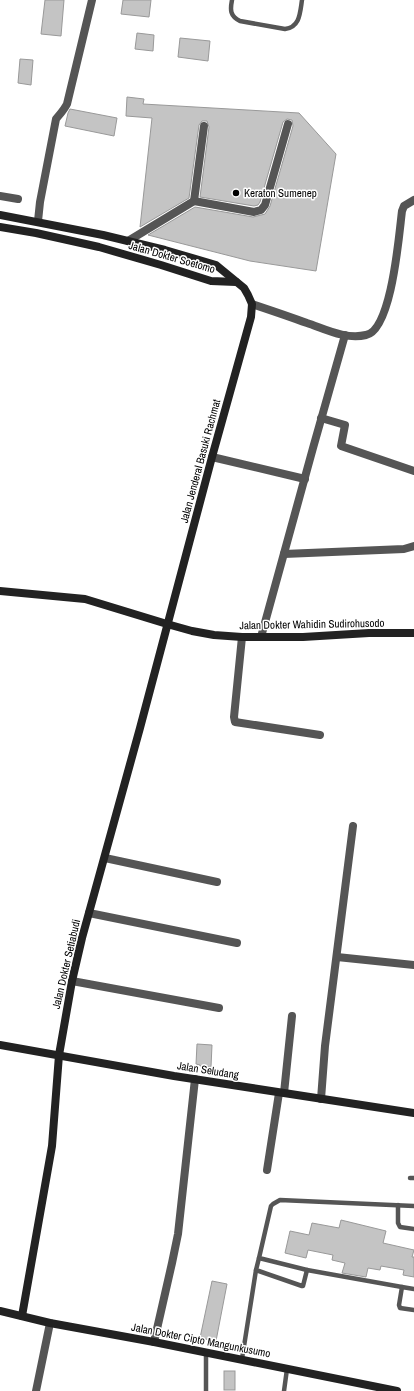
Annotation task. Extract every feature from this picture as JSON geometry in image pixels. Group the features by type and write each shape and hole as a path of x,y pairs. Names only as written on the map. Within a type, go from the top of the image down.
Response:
{"street":[{"path":"36,233 40,202 56,119 67,104 92,0"},
{"path":"124,254 128,241 194,201 254,212 261,210 265,205 288,124"},
{"path":"194,201 204,126"},
{"path":"0,196 18,199"},
{"path":"236,282 244,288 252,304 345,335 367,335 374,330 381,321 386,308 396,265 402,211 408,202 414,200"},
{"name":"Jalan Dokter Soetomo","path":"0,215 38,221 128,241 216,265 236,282"},
{"name":"Jalan Dokter Soetomo","path":"0,227 36,233 99,247 211,281 236,282"},
{"name":"Jalan Jenderal Basuki Rachmat","path":"167,624 251,317 252,304"},
{"path":"261,636 345,335"},
{"path":"321,418 345,425 340,446 414,471"},
{"path":"212,457 304,479"},
{"path":"284,554 404,549 414,546"},
{"name":"Jalan Dokter Wahidin Sudirohusodo","path":"0,591 85,599 192,631 214,635 242,637 303,637 369,633 414,633"},
{"name":"Jalan Dokter Setiabudi","path":"22,1316 52,1146 59,1055 72,981 167,624"},
{"path":"242,637 234,717 236,722 320,735"},
{"path":"321,1099 325,1046 353,826"},
{"path":"105,858 217,882"},
{"path":"89,913 237,943"},
{"path":"337,957 414,965"},
{"path":"72,981 219,1008"},
{"path":"267,1170 282,1093 292,1016"},
{"name":"Jalan Seludang","path":"0,1045 195,1079 414,1113"},
{"path":"154,1342 178,1234 195,1079"},
{"name":"Jalan Dokter Cipto Mangunkusumo","path":"0,1311 50,1323 206,1352 397,1391"},
{"path":"36,1391 50,1323"}],"lane":[{"path":"232,0 231,14 234,18 240,21 285,29 291,28 296,24 299,17 302,0"},
{"path":"242,1360 256,1270 271,1206 276,1201 414,1206"},
{"path":"398,1205 398,1224 400,1227 414,1229"},
{"path":"259,1258 306,1270 414,1289"},
{"path":"256,1270 303,1286 306,1270"},
{"path":"402,1288 399,1307 414,1310"},
{"path":"206,1352 206,1391"},
{"path":"284,1391 287,1369"}],"building":[{"path":"45,0 64,0 61,36 41,34"},
{"path":"123,0 151,0 149,17 121,14"},
{"path":"137,33 154,35 153,51 135,49"},
{"path":"180,38 210,41 208,61 178,57"},
{"path":"20,59 33,60 31,85 18,83"},
{"name":"Keraton Sumenep","path":"127,97 144,99 143,104 299,113 336,154 316,271 250,261 148,235 195,207 253,217 265,214 270,206 293,126 292,120 287,119 283,122 260,202 258,205 254,206 200,197 209,127 207,121 202,121 199,125 189,198 140,227 152,118 126,116"},
{"path":"70,109 117,118 114,136 65,126"},
{"path":"197,1044 212,1045 211,1067 196,1064"},
{"path":"341,1220 386,1231 383,1243 414,1250 412,1257 414,1257 414,1277 403,1275 404,1270 381,1266 380,1270 368,1268 366,1277 342,1273 345,1263 332,1260 333,1255 308,1250 306,1258 285,1253 290,1231 309,1235 312,1223 339,1228"},
{"path":"212,1281 227,1284 216,1341 200,1338"},
{"path":"224,1371 235,1371 235,1390 224,1390"}],"place":[{"name":"Keraton Sumenep","path":"236,193"}]}
